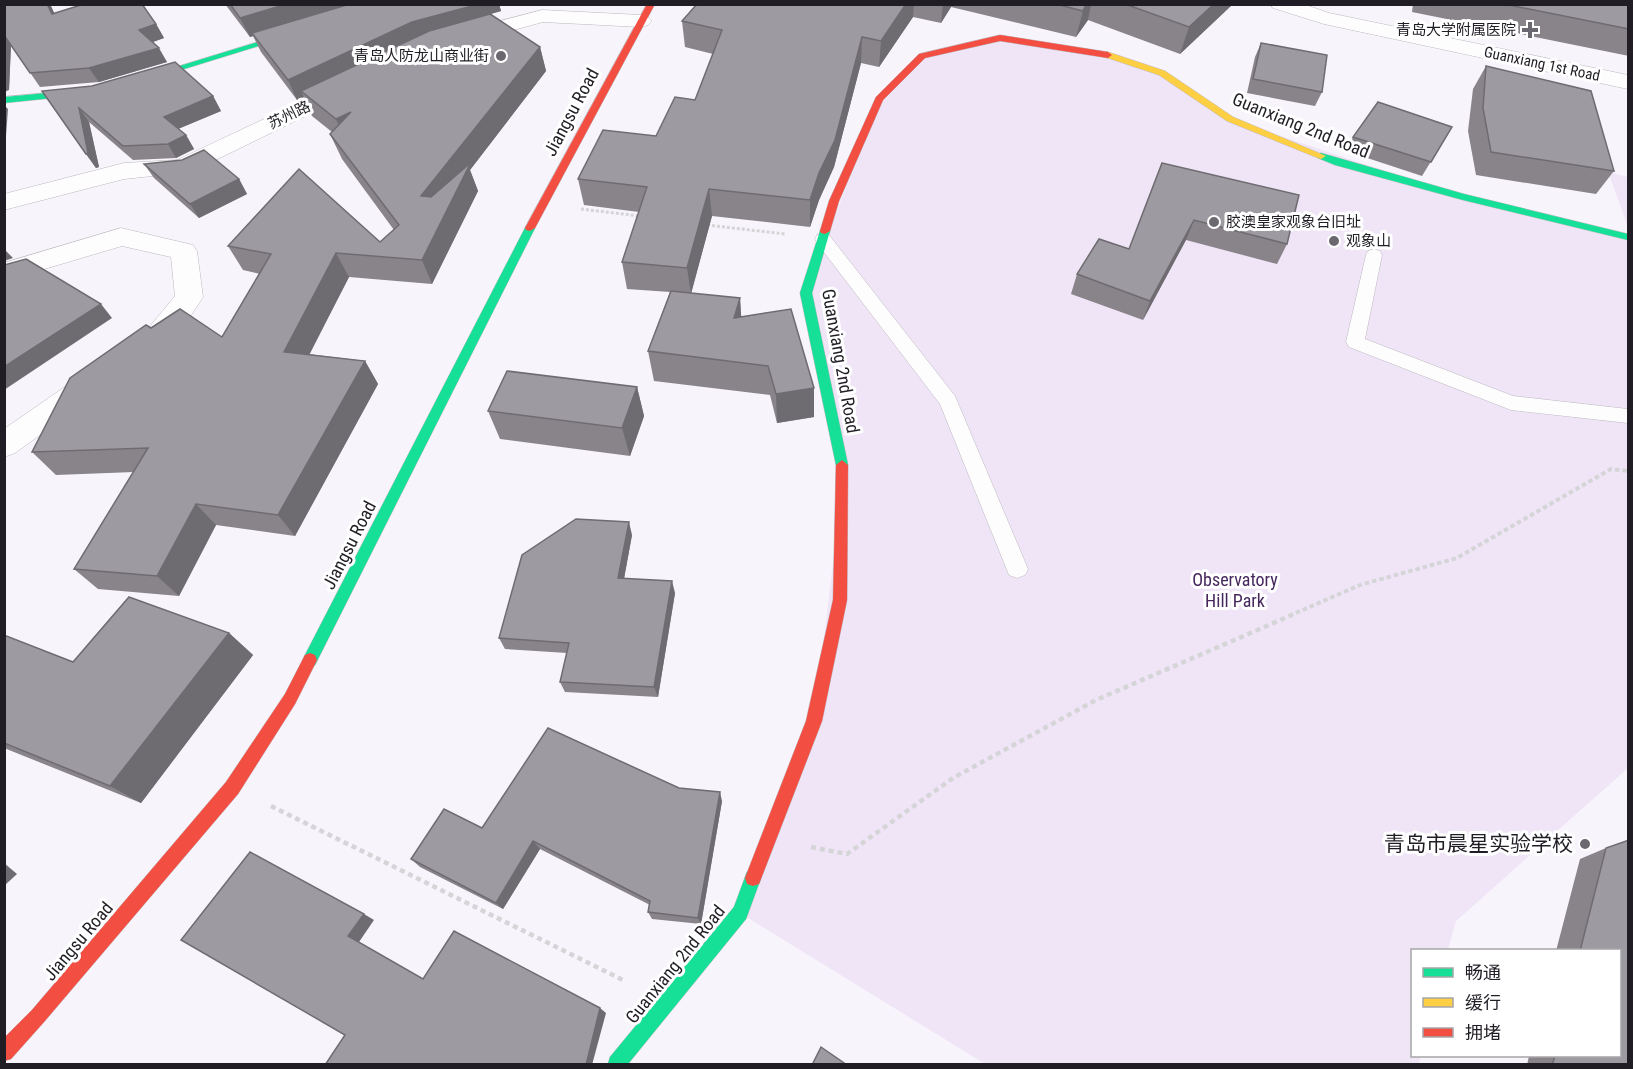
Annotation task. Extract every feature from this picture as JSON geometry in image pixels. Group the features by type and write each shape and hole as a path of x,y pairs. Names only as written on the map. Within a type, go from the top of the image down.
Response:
{"street":[{"name":"Guanxiang 1st Road","path":"1280,4 1324,18 1629,82"},
{"path":"440,45 542,16 646,13"},
{"name":"Jiangsu Road","path":"4,1052 38,1016 232,788 290,699 542,204 646,13"},
{"path":"123,84 313,28"},
{"name":"Guanxiang 2nd Road","path":"617,1065 666,1001 740,913 814,722 840,600 844,472 806,293 834,201 879,99 922,56 1000,38 1104,53 1162,73 1230,118 1339,163 1463,197 1629,237"},
{"name":"苏州路","path":"4,202 124,171 182,167 364,79"},
{"path":"4,100 101,91"},
{"path":"4,272 120,237 184,251 189,297 159,336 4,445"}],"lane":[{"path":"823,239 948,401 1017,569"},
{"path":"1374,255 1355,342 1511,403 1629,416"}],"path":[{"path":"542,204 646,217"},
{"path":"704,224 823,239"},
{"path":"769,839 847,854 953,778 1096,700 1360,585 1457,558 1611,470 1629,471"},
{"path":"232,788 666,1001"}],"green space":[{"name":"Observatory Hill Park","path":"1000,38 1104,53 1162,73 1230,119 1463,197 1628,237 1628,768 1456,921 1448,949 1411,949 1411,1057 1421,1057 1418,1064 985,1064 740,913 814,721 844,472 806,293 879,99 922,56"},
{"path":"1608,172 1628,177 1628,227"}],"building":[{"path":"4,4 47,4 52,14 84,4 142,4 156,24 139,30 159,48 89,68 30,73 4,35"},
{"path":"230,4 287,4 240,18"},
{"path":"350,4 470,4 472,6 412,22 288,80 252,33"},
{"path":"697,4 906,4 881,41 862,37 835,140 819,173 810,200 709,189 687,268 622,262 647,187 578,179 603,130 656,136 675,97 695,100 722,30 682,21"},
{"path":"1056,4 1086,4 1083,11"},
{"path":"1125,4 1214,4 1189,27"},
{"path":"1504,4 1629,4 1629,29"},
{"path":"490,14 540,47 421,196 431,197 469,166 422,260 336,253 284,352 365,361 278,515 196,504 157,576 74,569 148,448 32,452 70,378 146,325 151,328 180,309 222,337 271,254 228,246 299,169 380,242 399,225 330,134 351,112 336,119 301,91 429,31"},
{"path":"1261,43 1327,55 1322,92 1253,79"},
{"path":"175,62 213,96 164,117 186,135 168,144 123,146 79,108 88,153 86,154 42,91 92,86"},
{"path":"1486,66 1591,91 1614,171 1491,152 1483,108"},
{"path":"1378,102 1452,127 1431,162 1353,137"},
{"path":"204,150 239,179 190,204 144,164 182,160"},
{"path":"1162,163 1299,195 1287,244 1194,220 1150,301 1077,274 1099,239 1129,249"},
{"path":"26,259 101,304 4,367 4,265"},
{"path":"671,291 740,298 734,318 791,309 814,388 776,394 768,366 648,351"},
{"path":"507,371 637,387 622,428 488,411"},
{"path":"576,519 629,522 618,578 672,581 654,687 560,682 569,643 499,638 522,555"},
{"path":"129,597 229,633 110,786 4,743 4,635 73,662"},
{"path":"548,728 679,788 720,792 698,918 648,912 650,901 533,841 496,903 411,859 444,809 482,828"},
{"path":"1629,840 1629,1065 1552,1065 1555,1057 1621,1057 1621,949 1581,949 1606,848"},
{"path":"250,852 364,914 348,936 423,979 454,931 600,1008 586,1065 325,1065 345,1035 181,940"},
{"path":"821,1047 847,1065 812,1065"}],"traffic: fast":[{"path":"139,80 300,32"},
{"path":"4,100 89,92"},
{"path":"1321,156 1463,197 1628,237"},
{"path":"310,660 530,228"},
{"path":"825,231 806,293 842,465"},
{"path":"617,1064 740,913 753,878"}],"traffic: slow":[{"path":"1108,55 1162,73 1230,119 1321,156"}],"traffic: jam":[{"path":"530,228 651,4"},
{"path":"825,231 834,201 879,99 922,56 1000,38 1108,55"},
{"path":"753,878 814,721 840,600 842,465"},
{"path":"4,1052 38,1016 232,788 290,699 310,660"}],"place":[{"name":"青岛大学附属医院","path":"1530,30"},
{"name":"青岛人防龙山商业街","path":"501,56"},
{"name":"胶澳皇家观象台旧址","path":"1214,222"},
{"name":"观象山","path":"1334,241"},
{"name":"青岛市晨星实验学校","path":"1585,844"}]}
